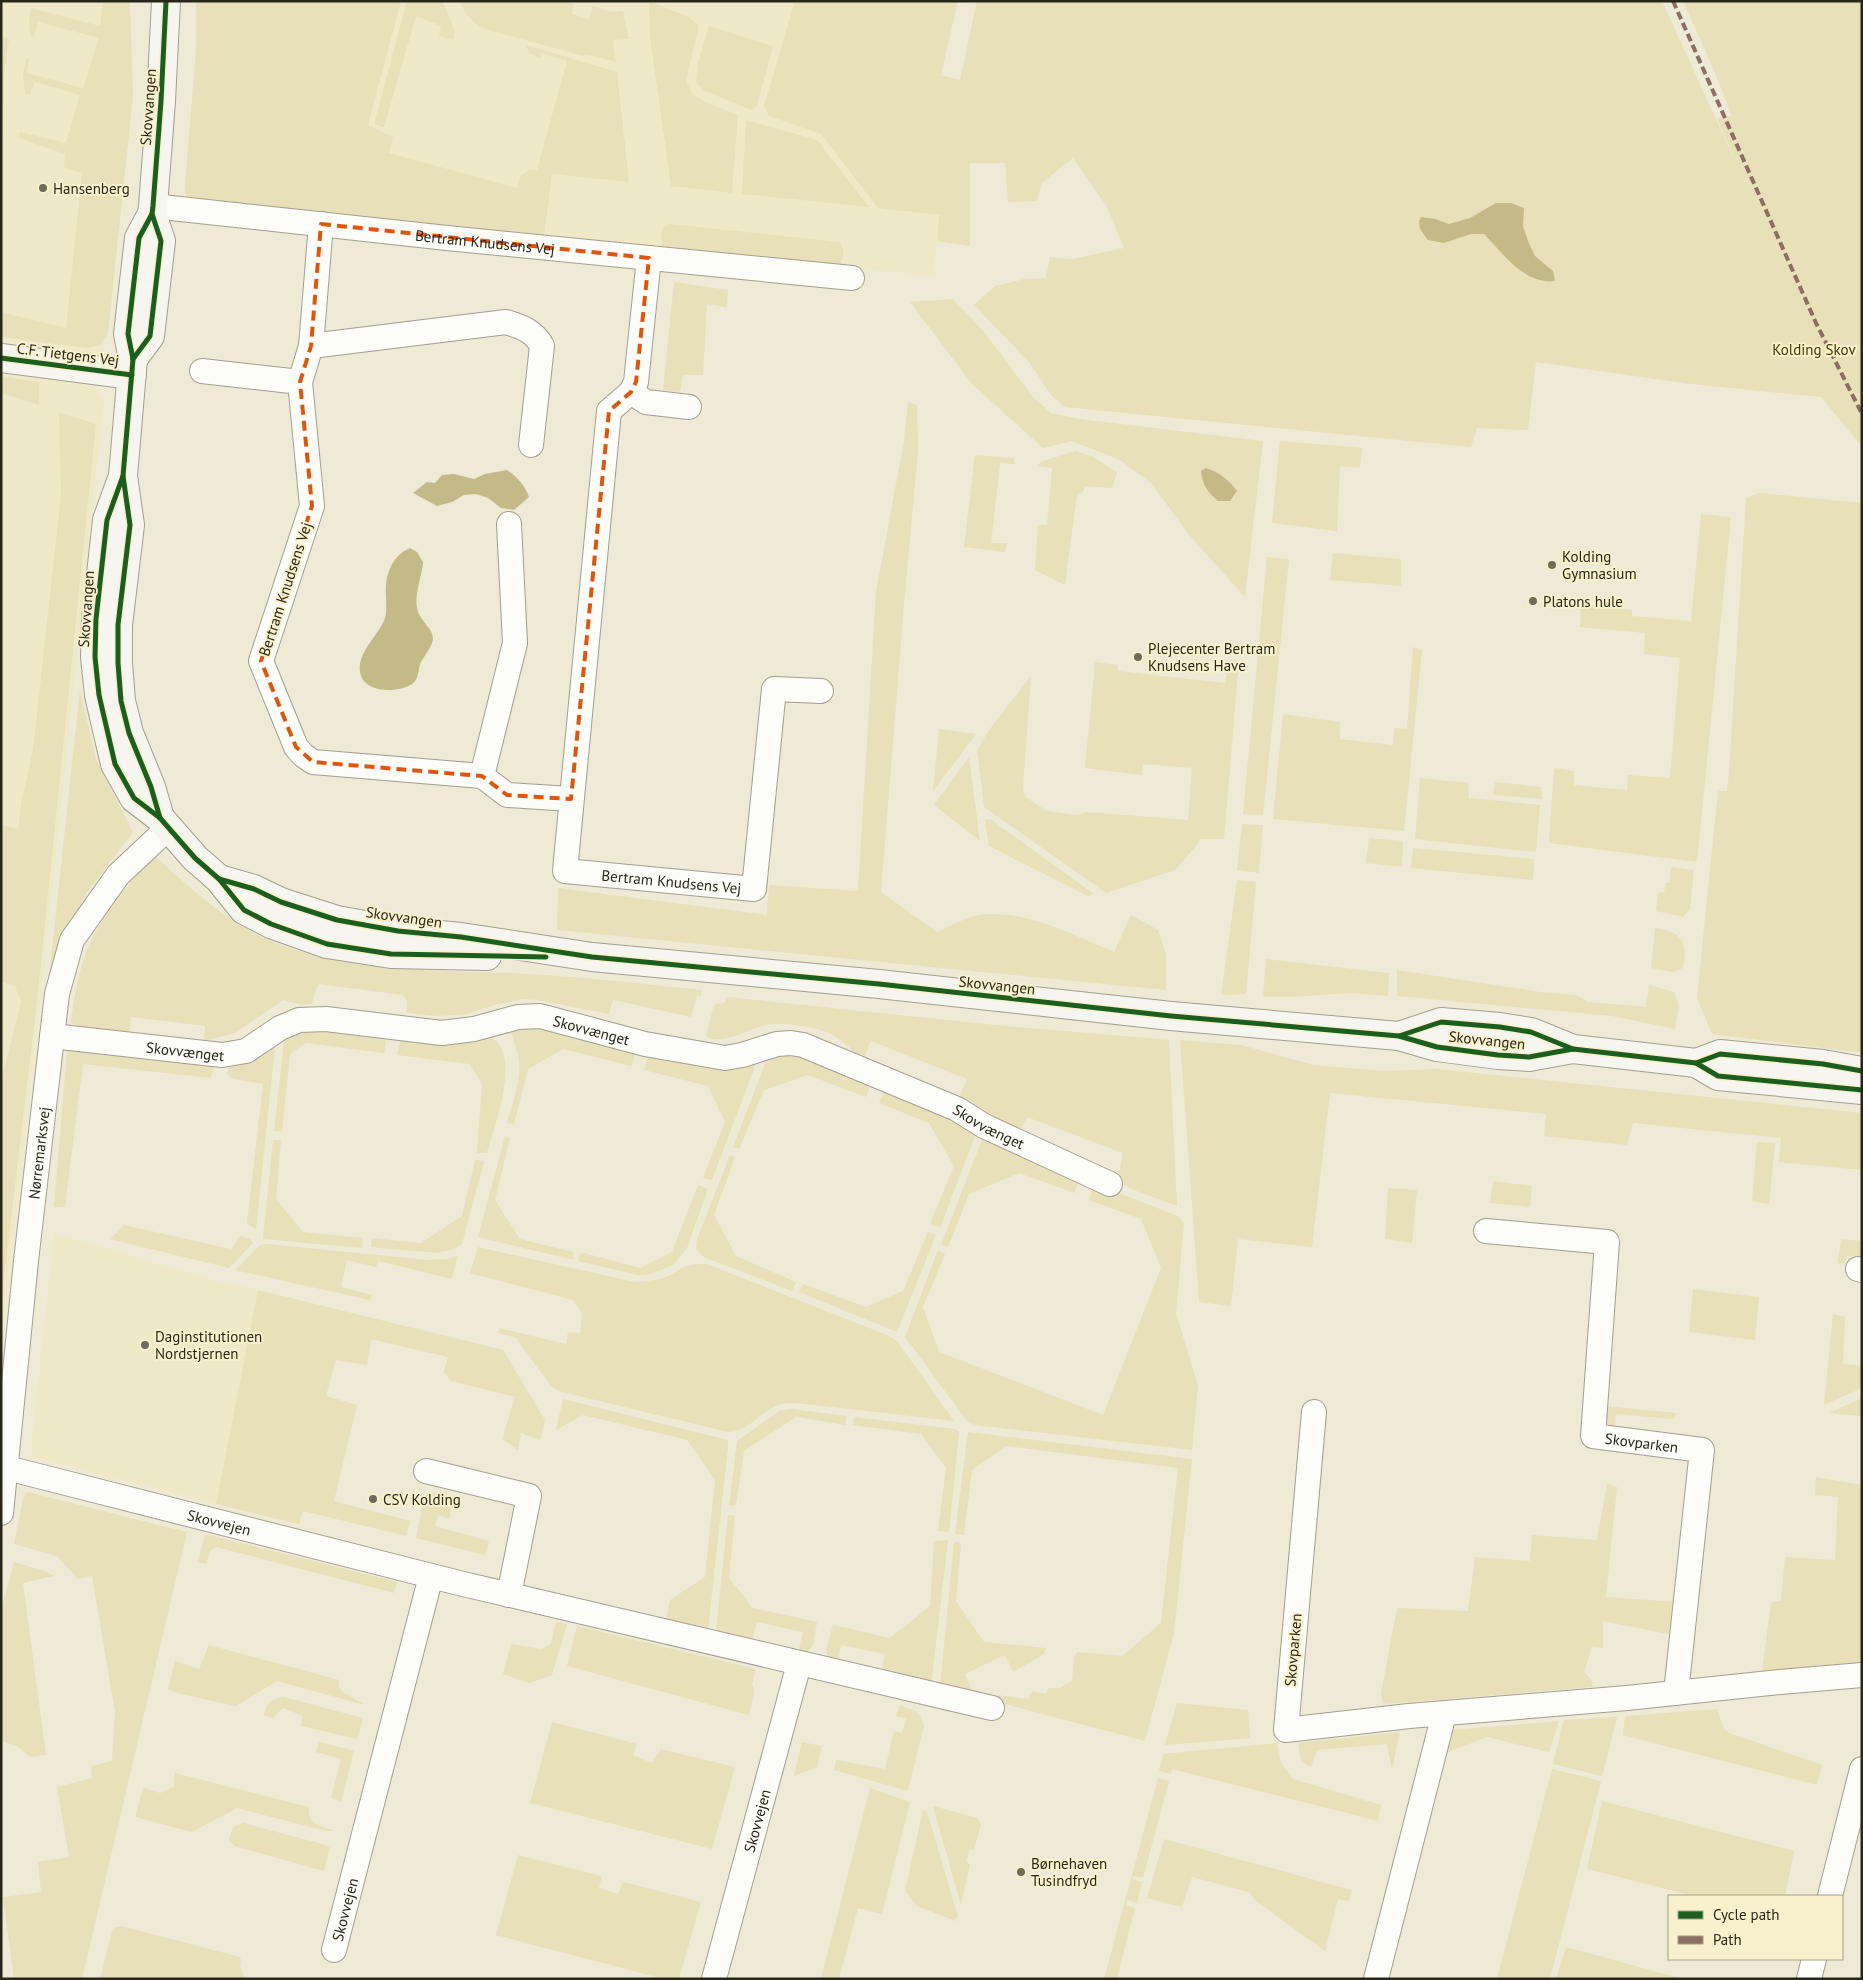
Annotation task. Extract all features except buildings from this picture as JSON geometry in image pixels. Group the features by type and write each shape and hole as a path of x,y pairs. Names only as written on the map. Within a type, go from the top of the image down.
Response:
{"street":[{"name":"Skovvangen","path":"166,1 153,210 139,238 128,334 133,367 123,476 130,525 118,624 118,663 122,700 129,733 164,824 195,858 219,878 254,889 281,902 337,920 398,931 461,937 592,957 880,984 1171,1016 1399,1036 1437,1047 1506,1056 1530,1057 1573,1050 1696,1063 1718,1076 1862,1090"},
{"name":"Bertram Knudsens Vej","path":"153,210 321,224 852,278"},
{"name":"Bertram Knudsens Vej","path":"321,224 311,346 300,382 312,506 260,661 296,747 313,762 482,776"},
{"path":"649,258 636,382 631,392 646,402 689,407"},
{"path":"311,346 506,322 526,328 538,339 542,346 531,445"},
{"name":"C.F. Tietgens Vej","path":"1,358 133,367"},
{"path":"202,370 300,382"},
{"name":"Bertram Knudsens Vej","path":"631,392 609,411 565,871 754,888 774,689 821,691"},
{"path":"509,524 515,643 482,776 507,795 571,799"},
{"name":"Nørremarksvej","path":"1,1513 7,1468 26,1261 57,994 63,967 72,940 118,875 164,824"},
{"name":"Skovvænget","path":"52,1036 222,1055 246,1051 280,1028 299,1020 326,1019 442,1033 474,1029 518,1017 540,1016 645,1044 725,1058 742,1055 768,1046 791,1043 811,1048 957,1108 984,1126 1110,1184"},
{"name":"Skovvangen","path":"1696,1063 1720,1054 1822,1064 1862,1071"},
{"name":"Skovparken","path":"1486,1231 1607,1242 1593,1436 1702,1450 1676,1693"},
{"name":"Skovparken","path":"1314,1412 1286,1730 1862,1675"},
{"name":"Skovvejen","path":"7,1468 431,1576 992,1708"},
{"path":"426,1471 529,1496 509,1595"},
{"name":"Skovvejen","path":"334,1950 431,1576"},
{"name":"Skovvejen","path":"714,1979 799,1664"},
{"path":"1376,1979 1444,1714"},
{"path":"1830,1895 1862,1770"},
{"path":"1809,1979 1814,1960"}],"highlighted area":[{"path":"321,224 649,258 636,382 631,392 609,411 571,799 507,795 482,776 313,762 296,747 261,661 312,506 300,382 311,346"}],"shaded area":[{"path":"1,1 128,1 105,337 93,385 104,400 40,1000 1,1340"},
{"path":"196,1 922,1 939,214 933,276 544,237 185,193 196,50"},
{"path":"1496,203 1511,203 1524,208 1523,226 1528,241 1535,256 1553,271 1555,281 1544,281 1524,273 1484,234 1471,234 1444,243 1428,240 1419,226 1421,217 1449,224 1470,218"},
{"path":"1206,468 1223,477 1237,491 1230,501 1218,501 1208,491 1204,485 1201,471"},
{"path":"507,470 520,482 529,497 514,510 501,508 488,498 476,494 464,495 452,502 437,506 413,493 427,482 435,483 442,475 454,474 474,479 485,474"},
{"path":"410,548 417,552 423,562 417,595 417,608 432,633 433,640 420,664 416,680 406,687 384,690 364,682 361,676 361,660 385,618 386,588 390,567 398,556"},
{"name":"Daginstitutionen Nordstjernen","path":"54,1233 217,1281 258,1290 216,1504 37,1458 31,1450"}],"green space":[{"path":"103,1 130,1 133,96 108,333 100,345 87,348 1,337 1,312 66,328 82,173 64,168 65,154 19,138 20,132 66,143 80,95 35,82 30,95 25,94 23,74 26,59 29,59 27,73 83,88 99,38 38,22 34,37 30,36 29,18 31,8 100,26"},
{"path":"196,1 401,1 368,125 393,137 389,153 517,188 521,175 530,170 537,170 567,61 541,53 540,58 529,53 526,45 617,72 629,182 552,174 544,237 188,198 185,193 185,184 196,50"},
{"path":"407,1 442,1 455,31 453,40 439,36 441,26 416,16 384,127 374,124"},
{"path":"460,1 564,1 573,4 572,14 589,19 593,6 612,12 623,11 629,39 613,40 616,62 586,54 583,56 485,29 470,18"},
{"name":"Kolding Skov","path":"795,1 958,1 941,75 960,80 977,1 1662,1 1742,176 1717,118 1732,116 1683,1 1862,1 1862,447 1821,397 1691,384 1536,362 1528,430 1477,428 1471,447 1065,407 1051,395 1029,362 974,305 995,286 1024,279 1046,278 1050,257 1073,259 1124,248 1107,207 1073,158 1042,183 1037,201 1008,202 1005,163 970,163 970,246 937,241 939,215 878,208 821,134 769,116 764,106"},
{"path":"651,2 689,17 699,26 686,80 692,94 710,104 738,115 732,193 671,186 650,37 649,4"},
{"path":"709,26 773,46 757,106 751,110 705,91 696,83 698,62"},
{"path":"1,36 9,39 4,74 3,132 1,131"},
{"path":"746,120 817,140 869,207 742,194"},
{"path":"670,224 840,242 843,249 842,260 839,267 663,249 661,235 663,228"},
{"path":"674,282 728,290 727,307 707,304 703,375 683,375 680,392 663,390"},
{"path":"953,299 985,333 1033,397 1051,413 1079,419 1263,441 1245,597 1190,536 1151,483 1120,460 1072,441 1043,448 972,384 910,302"},
{"path":"1,376 39,382 39,405 1,393"},
{"path":"908,402 917,405 918,452 881,892 937,932 962,920 981,914 1004,914 1052,926 1114,952 1131,915 1158,930 1166,954 1166,990 557,930 558,888 767,915 769,885 858,891 876,592 904,441"},
{"path":"59,412 96,424 38,993 1,1303 1,1082 21,1002 15,986 1,982 1,825 18,829 21,804 33,750 61,495"},
{"path":"1280,441 1362,448 1360,468 1340,466 1337,531 1272,523"},
{"path":"1076,451 1091,456 1117,472 1112,488 1085,486 1083,492 1077,494 1065,585 1035,570 1038,525 1047,525 1052,468 1038,466 1040,462"},
{"path":"975,455 1014,458 1015,464 1000,463 991,543 1007,543 1005,552 964,547"},
{"path":"1759,493 1862,503 1862,1053 1712,1034 1697,998 1718,791 1727,791 1729,772 1746,498"},
{"path":"1701,514 1731,517 1697,862 1549,843 1554,768 1574,771 1574,785 1627,790 1628,775 1670,778 1680,658 1644,654 1645,633 1580,627 1581,605 1632,610 1632,616 1691,621"},
{"path":"1333,553 1401,559 1401,586 1330,580"},
{"path":"1267,557 1289,559 1263,815 1243,814"},
{"path":"1413,647 1422,650 1404,831 1273,819 1283,714 1340,722 1340,739 1393,745 1394,728 1407,729"},
{"path":"1229,660 1239,660 1224,839 1200,839 1198,844 1175,870 1106,893 984,807 977,750 989,730 1031,676 1023,788 1025,797 1047,811 1077,815 1086,812 1188,820 1192,768 1143,764 1142,775 1085,768 1095,662 1118,665 1118,671 1225,683"},
{"path":"80,689 96,760 133,832 88,891 66,933 51,989 49,978"},
{"path":"939,729 976,734 933,791"},
{"path":"969,757 980,841 934,805"},
{"path":"1420,778 1468,783 1469,798 1540,805 1536,852 1415,839"},
{"path":"1495,782 1541,787 1542,799 1493,795"},
{"path":"990,819 1094,894 1088,896 989,846 985,820"},
{"path":"1242,824 1263,825 1259,873 1237,870"},
{"path":"1369,838 1403,841 1402,867 1366,863"},
{"path":"1413,848 1534,859 1533,880 1411,868"},
{"path":"156,857 206,901 247,929 293,949 325,958 392,968 527,974 614,981 701,990 701,996 697,995 691,1017 613,1000 609,1014 524,999 494,1005 468,1014 439,1016 406,1013 407,1001 402,995 319,984 312,1004 301,1005 283,1000 235,1033 204,1041 205,1026 131,1017 129,1034 79,1028 71,1022 81,968 87,950 99,926 115,902 151,858"},
{"path":"1671,867 1694,870 1690,909 1683,917 1656,911 1658,893 1664,892 1666,883 1670,883"},
{"path":"1237,880 1256,882 1246,994 1221,995"},
{"path":"1655,928 1671,932 1681,940 1685,951 1683,968 1673,972 1651,968"},
{"path":"1266,959 1389,973 1388,996 1350,993 1263,997"},
{"path":"1397,970 1540,992 1576,995 1588,1002 1646,1007 1649,985 1674,992 1679,1005 1675,1029 1612,1016 1397,996"},
{"path":"727,997 995,1025 1169,1040 1177,1206 1142,1193 1118,1180 1114,1174 1120,1169 1123,1153 1027,1117 1018,1135 959,1098 967,1079 871,1041 863,1060 845,1043 833,1035 818,1029 798,1025 769,1024 730,1037 710,1039 706,1036 713,1008 716,1004 724,1003"},
{"path":"527,1023 636,1052 631,1066 563,1049 528,1069 514,1124 507,1123 519,1070 510,1027"},
{"path":"293,1027 382,1035 386,1042 384,1053 306,1043 290,1054 282,1132 274,1131 285,1033"},
{"path":"490,1037 500,1045 504,1058 505,1074 500,1109 487,1153 477,1153 482,1085 470,1064 397,1055 400,1042 404,1038 469,1041"},
{"path":"1180,1040 1241,1045 1313,1065 1383,1071 1437,1069 1862,1113 1862,1170 1779,1162 1781,1138 1633,1123 1627,1145 1544,1136 1546,1114 1330,1093 1312,1247 1238,1239 1231,1306 1199,1302"},
{"path":"272,1043 275,1046 256,1230 247,1223 263,1084 233,1079 227,1074 229,1066"},
{"path":"77,1044 212,1060 213,1069 211,1078 83,1064 65,1207 54,1207 67,1051"},
{"path":"770,1051 796,1053 867,1081 869,1089 866,1097 808,1075 764,1090 739,1149 733,1147"},
{"path":"760,1053 712,1180 703,1178 725,1122 708,1086 644,1070 649,1054"},
{"path":"890,1090 977,1131 940,1228 930,1224 954,1166 929,1123 879,1103 884,1091"},
{"path":"505,1136 510,1138 495,1200 520,1239 573,1252 574,1260 478,1237"},
{"path":"983,1137 1078,1181 1075,1193 1019,1173 969,1194 948,1247 941,1245"},
{"path":"273,1140 281,1140 276,1199 303,1232 363,1238 362,1248 263,1239"},
{"path":"1757,1142 1775,1143 1769,1204 1752,1201"},
{"path":"730,1155 735,1157 714,1215 736,1256 796,1282 792,1291 704,1257 696,1249 697,1239"},
{"path":"475,1160 484,1161 462,1244 451,1250 437,1253 371,1247 372,1238 421,1243 462,1216"},
{"path":"1493,1181 1532,1186 1530,1207 1490,1203"},
{"path":"698,1185 708,1189 687,1248 673,1265 651,1274 638,1275 578,1261 580,1254 584,1253 640,1268 672,1252"},
{"path":"1098,1185 1178,1216 1184,1223 1176,1313 1198,1386 1192,1450 975,1425 967,1421 905,1337 938,1250 945,1254 923,1307 939,1352 1103,1415 1161,1268 1141,1219 1089,1200 1093,1188"},
{"path":"1388,1188 1417,1190 1412,1243 1385,1239"},
{"path":"124,1225 231,1249 240,1236 250,1239 253,1243 229,1268 110,1239"},
{"path":"928,1232 936,1235 897,1332 799,1292 803,1284 866,1307 903,1291"},
{"path":"1841,1239 1862,1241 1862,1257 1847,1256 1845,1264 1838,1263"},
{"path":"267,1244 428,1260 447,1259 458,1256 452,1279 378,1261 376,1267 347,1260 341,1287 372,1295 370,1300 235,1270 260,1245"},
{"path":"478,1247 635,1282 663,1278 693,1264 707,1264 887,1335 897,1341 954,1421 789,1403 774,1407 749,1425 728,1432 558,1391 550,1385 516,1338 498,1333 499,1328 566,1344 568,1332 580,1333 582,1314 573,1300 470,1273"},
{"path":"1693,1289 1759,1297 1755,1340 1689,1332"},
{"path":"258,1290 503,1350 545,1420 540,1440 521,1433 518,1450 502,1439 515,1397 451,1381 444,1372 448,1357 371,1339 367,1365 336,1360 326,1396 357,1405 334,1501 410,1521 406,1536 303,1511 299,1524 216,1504"},
{"path":"1833,1314 1845,1317 1843,1364 1862,1366 1862,1388 1824,1405"},
{"path":"1862,1398 1862,1416 1829,1413"},
{"path":"563,1399 728,1440 708,1630 666,1620 670,1600 705,1577 715,1480 687,1440 583,1415 556,1430"},
{"path":"1605,1406 1676,1413 1674,1419 1616,1414 1615,1428 1606,1427"},
{"path":"792,1409 847,1416 845,1425 796,1417 744,1451 736,1505 729,1506 737,1441 779,1411"},
{"path":"854,1417 955,1429 959,1432 949,1532 938,1531 946,1468 921,1434 853,1425"},
{"path":"968,1432 1192,1459 1174,1633 1145,1741 993,1701 997,1695 1028,1699 1033,1691 1046,1694 1049,1688 1060,1688 1072,1681 1074,1657 1077,1652 1122,1656 1161,1623 1178,1468 1006,1446 972,1470 964,1535 955,1534"},
{"path":"1816,1477 1862,1485 1862,1664 1762,1671 1771,1602 1781,1601 1785,1557 1835,1560 1838,1497 1815,1495"},
{"path":"1607,1484 1617,1487 1606,1597 1676,1602 1668,1634 1603,1621 1603,1648 1592,1647 1584,1672 1591,1679 1593,1687 1384,1704 1381,1696 1382,1688 1397,1608 1468,1611 1475,1557 1530,1561 1532,1535 1597,1540"},
{"path":"446,1491 451,1505 450,1519 438,1515 435,1526 489,1541 485,1555 416,1538 424,1496"},
{"path":"27,1492 187,1532 82,1979 14,1979 3,1897 41,1892 38,1862 69,1857 57,1787 92,1778 91,1766 112,1761 115,1711 92,1576 78,1579 57,1556 14,1544 23,1499"},
{"path":"728,1515 735,1516 729,1578 753,1608 817,1622 813,1645 808,1652 798,1653 803,1632 757,1622 751,1643 716,1632"},
{"path":"205,1534 397,1582 394,1593 216,1547 211,1550 206,1564 198,1562"},
{"path":"948,1540 931,1686 881,1675 885,1654 841,1645 837,1664 828,1658 826,1649 833,1625 890,1638 930,1606 934,1541"},
{"path":"954,1542 961,1543 956,1601 984,1642 1046,1648 1044,1654 1013,1672 1005,1655 965,1674 972,1691 968,1693 940,1687"},
{"path":"14,1562 45,1571 54,1576 23,1583 46,1755 30,1757 17,1746 1,1741 1,1610"},
{"path":"556,1622 567,1624 552,1675 530,1683 503,1674 511,1644 541,1649 551,1644"},
{"path":"577,1626 756,1669 752,1685 755,1690 749,1715 567,1666"},
{"path":"209,1645 339,1680 338,1686 343,1692 365,1705 277,1681 236,1706 177,1693 168,1689 175,1661 199,1669"},
{"path":"283,1697 363,1718 357,1739 301,1726 303,1716 283,1708 272,1718 264,1715 266,1707 270,1702"},
{"path":"1177,1703 1248,1710 1250,1738 1165,1745"},
{"path":"900,1705 919,1713 924,1725 908,1791 834,1770 836,1760 885,1769 894,1731 902,1733 906,1719 896,1716"},
{"path":"1717,1709 1724,1729 1729,1733 1822,1765 1817,1785 1623,1735 1625,1716"},
{"path":"1617,1717 1602,1776 1553,1764 1564,1720"},
{"path":"1559,1721 1549,1752 1487,1737 1446,1753 1452,1730"},
{"path":"552,1722 637,1744 633,1755 652,1763 661,1749 735,1767 712,1849 530,1803"},
{"path":"1400,1732 1392,1770 1387,1744 1317,1750 1311,1767 1301,1762 1298,1743"},
{"path":"319,1742 354,1751 341,1802 331,1798 341,1759 316,1752"},
{"path":"802,1742 822,1746 817,1767 794,1776"},
{"path":"1277,1743 1281,1763 1293,1779 1381,1805 1378,1821 1172,1769 1171,1774 1159,1771 1163,1754"},
{"path":"1552,1769 1601,1781 1550,1979 1497,1979"},
{"path":"175,1773 309,1807 309,1815 313,1823 333,1831 326,1831 237,1808 192,1832 135,1817 143,1788 160,1793 174,1787"},
{"path":"1158,1778 1169,1781 1143,1878 1133,1876 1132,1879 1142,1882 1137,1903 1127,1900 1126,1905 1135,1908 1117,1979 1104,1979"},
{"path":"870,1788 910,1802 882,1914 858,1908 839,1979 821,1979"},
{"path":"1602,1801 1794,1851 1785,1895 1689,1895 1587,1869"},
{"path":"933,1806 977,1818 981,1825 974,1849 969,1850 966,1862 970,1864 961,1905"},
{"path":"923,1810 927,1812 958,1916 955,1921 917,1906 905,1891"},
{"path":"243,1823 326,1845 330,1848 324,1871 234,1846 229,1840 233,1827"},
{"path":"1164,1839 1352,1890 1349,1901 1338,1899 1325,1951 1256,1901 1249,1892 1192,1877 1182,1907 1147,1898"},
{"path":"518,1855 602,1876 599,1888 618,1894 623,1882 701,1902 679,1979 664,1979 496,1935"},
{"path":"121,1926 240,1957 240,1966 245,1979 100,1979 112,1931 114,1928"},
{"path":"1566,1947 1683,1979 1556,1979"}],"marked path":[{"path":"1673,1 1816,323 1862,414"}],"cycle path":[{"path":"160,818 151,787 129,733 121,701 118,625 130,525 123,476 133,359 128,334 139,238 152,214 153,206 166,1"},
{"path":"133,359 150,336 161,241 152,214"},
{"path":"1,358 132,375"},
{"path":"123,476 107,520 96,619 95,657 99,695 115,764 134,798 160,818 195,858 219,879 244,910 271,924 327,944 391,954 546,957"},
{"path":"219,879 254,889 281,902 337,920 398,931 461,937 592,957 879,984 1171,1016 1399,1036 1437,1047 1498,1055 1529,1057 1573,1049 1696,1063 1718,1076 1862,1090"},
{"path":"1399,1036 1441,1022 1500,1027 1531,1032 1573,1049"},
{"path":"1696,1063 1720,1054 1823,1064 1862,1071"}],"place":[{"name":"Hansenberg","path":"43,188"},
{"name":"Kolding Gymnasium","path":"1552,565"},
{"name":"Platons hule","path":"1533,601"},
{"name":"Plejecenter Bertram Knudsens Have","path":"1138,657"},
{"name":"Daginstitutionen Nordstjernen","path":"145,1345"},
{"name":"CSV Kolding","path":"373,1499"},
{"name":"Børnehaven Tusindfryd","path":"1021,1872"}]}
